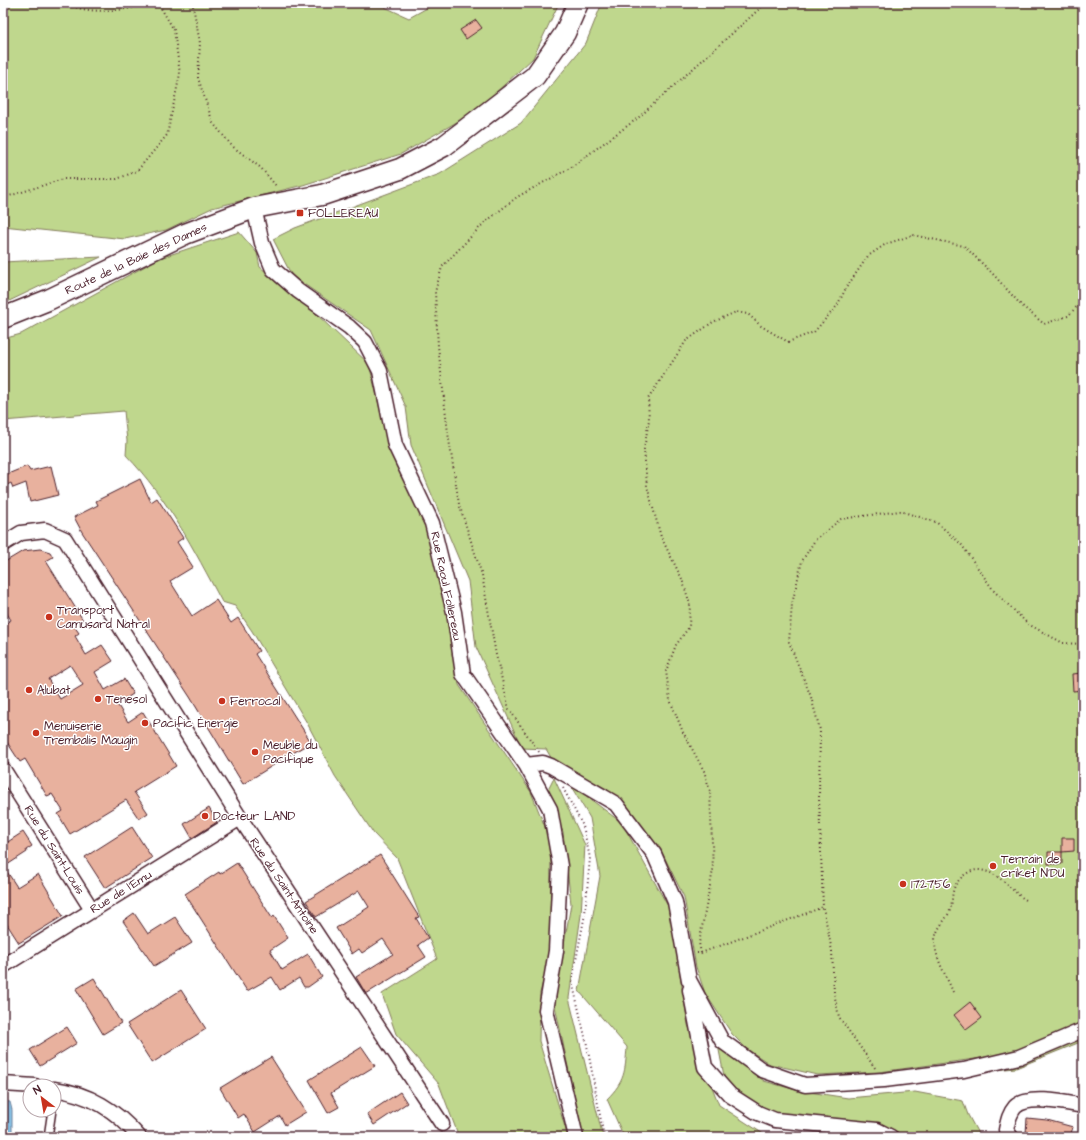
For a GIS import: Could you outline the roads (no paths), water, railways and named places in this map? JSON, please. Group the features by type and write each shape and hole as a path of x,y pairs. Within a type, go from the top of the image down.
{"main road":[{"name":"Route de la Baie des Dames","path":"3,318 48,300 185,234 254,208 287,200 322,195 400,169 444,146 535,76 564,34 578,3"}],"street":[{"name":"Rue Raoul Follereau","path":"254,208 262,243 273,269 298,291 349,327 365,342 380,371 395,445 432,523 454,612 463,674 526,765 550,809 560,866 556,951 546,1010 576,1137"},
{"name":"Rue du Saint-Antoine","path":"3,544 21,533 45,530 66,539 240,818 442,1124"},
{"path":"526,765 543,763 551,766 616,804 654,854 675,902 705,1067 730,1095 758,1113 774,1120 877,1130 891,1137"},
{"name":"Rue du Saint-Louis","path":"3,769 92,910"},
{"name":"Rue de l'Emu","path":"3,966 240,818"},
{"path":"689,980 722,1041 762,1070 805,1085 884,1080 964,1070 1019,1057 1083,1030"},
{"path":"3,1084 22,1085"},
{"path":"62,1090 70,1091 99,1102 125,1121 139,1137"},
{"path":"1011,1137 1006,1130 1008,1116 1016,1106 1031,1101 1057,1101 1083,1106"}],"lane":[{"path":"48,1137 51,1118"}],"water":[{"path":"3,1101 10,1102 12,1110 12,1137 3,1137"}],"place":[{"name":"FOLLEREAU","path":"300,213"},
{"name":"Transport Camusard Natral","path":"49,617"},
{"name":"Alubat","path":"29,690"},
{"name":"Tenesol","path":"98,699"},
{"name":"Ferrocal","path":"222,701"},
{"name":"Pacific Énergie","path":"145,723"},
{"name":"Menuiserie Trembalis Maugin","path":"36,733"},
{"name":"Meuble du Pacifique","path":"255,752"},
{"name":"Docteur LAND","path":"205,816"},
{"name":"Terrain de criket N'DU","path":"993,866"},
{"name":"172756","path":"903,884"}]}
